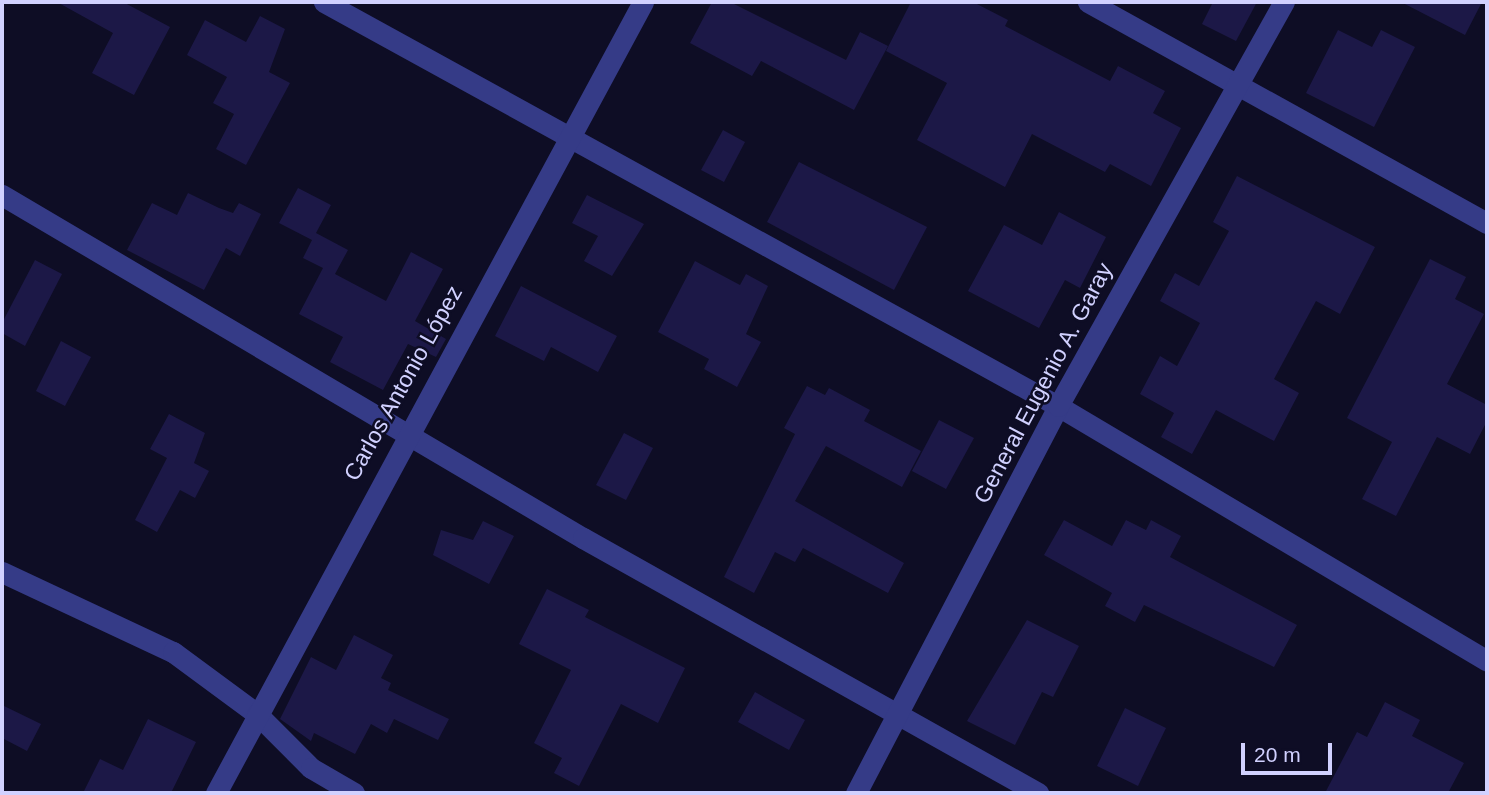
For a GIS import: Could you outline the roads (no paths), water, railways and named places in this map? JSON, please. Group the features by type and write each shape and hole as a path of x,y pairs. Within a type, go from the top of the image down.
{"street":[{"path":"324,2 1058,406 1487,661"},
{"name":"Carlos Antonio López","path":"216,793 406,431 643,2"},
{"path":"1088,2 1487,223"},
{"name":"General Eugenio A. Garay","path":"856,793 1058,406 1284,2"},
{"path":"2,195 897,716 1038,793"},
{"path":"2,572 173,652 257,714 311,768 354,793"}]}
